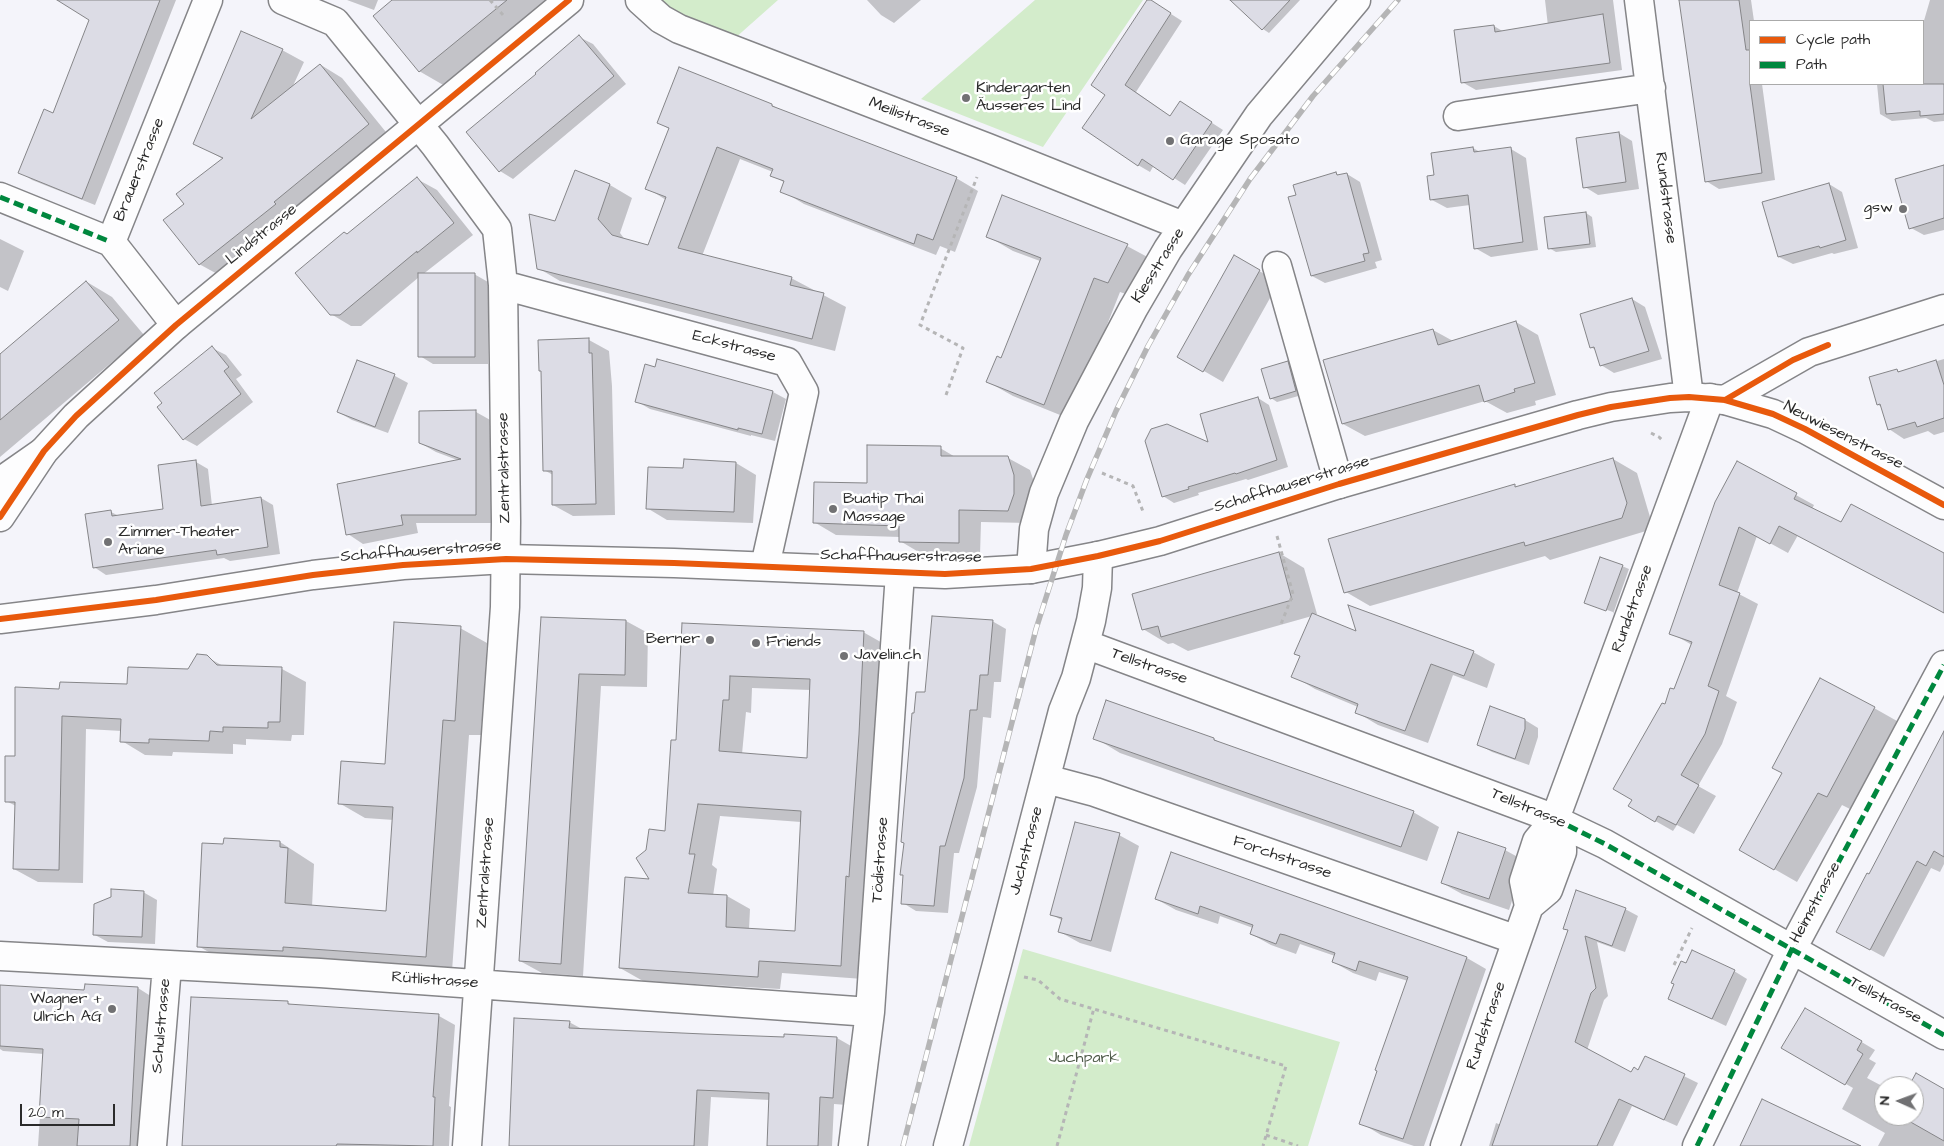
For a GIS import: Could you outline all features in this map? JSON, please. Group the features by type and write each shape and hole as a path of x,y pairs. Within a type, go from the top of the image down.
{"street":[{"name":"Brauerstrasse","path":"176,325 111,242 208,0"},
{"name":"Zentralstrasse","path":"283,0 335,22 418,125 497,229 502,285 505,607 467,1146"},
{"name":"Lindstrasse","path":"0,517 44,451 76,416 176,325 568,0"},
{"name":"Meilistrasse","path":"640,0 661,19 679,29 988,148 1183,226"},
{"name":"Kiesstrasse","path":"1030,569 1038,511 1074,421 1133,309 1183,226 1259,115 1356,0"},
{"name":"Rundstrasse","path":"1445,1146 1529,906 1548,890 1562,852 1555,820 1708,399 1651,88 1639,0"},
{"path":"1458,116 1651,88"},
{"path":"0,197 111,242"},
{"name":"Schaffhauserstrasse","path":"1277,266 1339,484"},
{"name":"Eckstrasse","path":"502,285 787,362 804,392 765,566"},
{"name":"Schaffhauserstrasse","path":"0,619 156,600 313,575 403,565 506,559 765,566 900,573 972,574 1030,569 1098,556 1160,541 1339,484 1578,415 1647,401 1708,399 1810,352 1944,309"},
{"name":"Neuwiesenstrasse","path":"1708,399 1773,414 1805,429 1944,504"},
{"path":"0,482 44,451"},
{"name":"Juchstrasse","path":"948,1146 1063,711 1076,678 1095,606 1098,556"},
{"name":"Tödistrasse","path":"853,1146 870,1012 900,573"},
{"name":"Tellstrasse","path":"1085,644 1509,800 1555,820 1605,844 1944,1035"},
{"name":"Heimstrasse","path":"1697,1146 1792,949 1944,665"},
{"name":"Forchstrasse","path":"1046,779 1102,794 1517,940"},
{"name":"Rütlistrasse","path":"0,956 478,984 870,1012"},
{"name":"Schulstrasse","path":"152,1146 167,966"}],"path":[{"path":"490,0 506,18"},
{"path":"946,395 963,348 920,326 988,148"},
{"path":"1102,473 1133,486 1145,517"},
{"path":"1277,536 1293,594 1281,624"},
{"path":"1674,965 1705,900"},
{"path":"1016,974 1038,980 1060,999 1286,1066 1263,1146"},
{"path":"1057,1146 1094,1008"},
{"path":"1266,1135 1298,1146"}],"green space":[{"path":"655,0 778,0 725,47"},
{"path":"1035,0 1143,0 1043,147 921,99"},
{"name":"Juchpark","path":"1023,949 1340,1042 1308,1146 969,1146"}],"building":[{"path":"57,0 160,0 82,199 18,173 44,109 53,113 89,20"},
{"path":"392,0 507,0 419,72 373,16"},
{"path":"1147,0 1151,0 1171,13 1125,85 1170,116 1180,101 1212,122 1173,180 1142,159 1138,166 1082,128 1105,95 1091,85"},
{"path":"1230,0 1290,0 1262,30"},
{"path":"1679,0 1739,0 1746,50 1749,50 1749,85 1762,173 1705,182"},
{"path":"1603,14 1610,63 1461,83 1454,30 1494,25 1495,32"},
{"path":"241,31 283,49 251,119 320,64 369,124 274,202 276,204 199,265 163,220 184,204 176,194 223,158 193,144"},
{"path":"579,35 614,76 499,172 466,132 536,74"},
{"path":"679,67 772,104 772,106 957,177 933,240 917,234 914,244 780,192 784,181 770,176 773,169 717,147 678,248 792,277 790,285 824,293 812,339 537,269 529,214 555,221 575,170 610,184 598,219 612,235 648,245 666,197 645,189 669,128 657,123"},
{"path":"1944,84 1944,114 1920,116 1920,111 1886,114 1883,85"},
{"path":"1619,132 1626,182 1583,188 1576,138"},
{"path":"1473,147 1474,152 1511,147 1523,242 1474,249 1468,195 1430,200 1427,176 1434,175 1431,153"},
{"path":"1944,165 1944,218 1909,229 1895,179"},
{"path":"1336,172 1337,175 1347,173 1369,253 1363,254 1365,261 1311,276 1288,197 1296,195 1293,185"},
{"path":"417,177 454,223 340,315 330,315 295,273 344,232 347,234"},
{"path":"1829,183 1846,240 1778,257 1762,202"},
{"path":"1002,195 1128,244 1108,283 1094,278 1044,405 986,382 997,356 1001,358 1041,258 986,237"},
{"path":"1586,212 1590,244 1548,249 1544,217"},
{"path":"1234,255 1260,270 1203,372 1177,357"},
{"path":"418,273 475,273 475,357 418,357"},
{"path":"86,281 119,320 0,420 0,354"},
{"path":"1632,298 1649,351 1600,366 1594,347 1590,348 1580,314"},
{"path":"1516,321 1535,383 1514,389 1515,392 1484,402 1479,385 1342,424 1323,360 1433,329 1438,345"},
{"path":"589,338 589,353 592,353 596,504 552,505 552,471 543,471 541,371 539,371 538,340"},
{"path":"212,346 229,367 224,371 241,394 183,440 157,407 162,403 154,393"},
{"path":"657,359 773,391 762,434 738,428 738,430 635,402 645,364 655,367"},
{"path":"357,360 395,374 375,427 337,412"},
{"path":"1936,360 1944,385 1944,418 1917,427 1915,422 1888,430 1880,404 1877,405 1869,377 1897,369 1898,372"},
{"path":"1288,361 1296,391 1270,399 1261,369"},
{"path":"1258,397 1277,460 1188,487 1189,489 1162,497 1145,441 1151,429 1167,424 1208,442 1200,414"},
{"path":"476,410 476,515 401,515 403,525 346,535 337,484 461,459 419,443 419,411"},
{"path":"867,445 941,446 941,456 1008,456 1014,475 1014,494 1008,511 959,510 959,543 899,542 899,526 813,523 814,482 867,483"},
{"path":"1613,458 1627,503 1622,518 1525,546 1524,542 1344,593 1328,539 1515,484 1515,487"},
{"path":"684,459 736,462 734,512 646,509 648,467 683,468"},
{"path":"196,460 201,506 261,497 268,547 217,555 216,550 93,568 85,514 111,510 112,516 163,509 158,465"},
{"path":"1737,461 1797,493 1794,499 1841,522 1851,504 1944,553 1944,613 1779,526 1770,544 1739,527 1719,585 1740,593 1708,686 1719,691 1705,734 1681,775 1699,785 1676,825 1658,816 1655,822 1628,806 1632,800 1613,789 1662,703 1665,704 1670,688 1674,689 1692,642 1669,634 1715,502"},
{"path":"1279,552 1292,600 1161,637 1158,626 1142,630 1132,594"},
{"path":"1600,557 1623,565 1606,611 1584,603"},
{"path":"1348,605 1474,651 1464,676 1431,664 1405,731 1355,713 1358,704 1291,677 1300,656 1294,654 1312,613 1356,631"},
{"path":"932,616 993,620 988,675 980,675 977,710 970,710 964,778 945,846 940,846 934,906 901,904 903,875 900,875 904,843 901,842 912,713 914,713 916,692 925,692"},
{"path":"541,617 626,620 625,675 579,674 561,964 519,961"},
{"path":"394,622 461,626 455,721 443,720 426,957 283,947 283,951 197,947 202,843 223,844 224,838 280,841 280,847 288,848 285,903 386,911 393,807 338,804 341,761 385,764"},
{"path":"682,623 864,631 859,734 849,877 846,876 841,966 759,961 758,977 619,968 625,877 649,879 636,858 646,850 649,829 665,831 671,740 676,740","holes":["730,676 810,679 807,758 719,751 723,700 729,700","698,804 801,811 795,931 726,927 727,895 688,893 695,854 689,854"]},
{"path":"197,654 207,655 217,665 282,667 280,722 268,722 268,728 223,727 223,732 210,731 209,741 149,739 149,743 120,742 121,719 62,716 59,870 13,869 15,802 5,802 5,756 15,756 15,687 59,689 60,682 127,684 128,667 188,669"},
{"path":"1820,678 1875,707 1827,797 1818,793 1774,870 1739,850 1782,773 1772,768"},
{"path":"1106,700 1414,811 1401,847 1093,739"},
{"path":"1490,706 1525,719 1525,729 1515,759 1477,745"},
{"path":"1944,731 1944,857 1934,851 1926,866 1917,861 1870,950 1836,932 1867,873 1869,874"},
{"path":"1075,822 1120,833 1091,941 1058,932 1062,918 1050,915"},
{"path":"1458,832 1506,848 1489,899 1441,883"},
{"path":"1171,852 1467,957 1403,1139 1359,1124 1377,1071 1375,1070 1408,977 1359,961 1356,971 1332,962 1335,953 1285,935 1280,934 1276,944 1250,934 1253,925 1200,906 1198,914 1155,899"},
{"path":"111,889 144,891 142,937 93,935 94,904 111,897"},
{"path":"1576,890 1626,908 1612,946 1585,936 1596,988 1591,993 1575,1042 1631,1072 1634,1067 1638,1070 1645,1056 1685,1074 1664,1120 1619,1099 1597,1146 1492,1146 1568,930 1563,929"},
{"path":"1692,950 1735,970 1712,1019 1668,999 1674,984 1671,983 1681,961 1686,963"},
{"path":"85,984 138,987 130,1146 77,1146 79,1119 39,1117 43,1049 0,1046 0,985 84,990"},
{"path":"191,997 288,1001 288,1004 439,1014 433,1097 435,1097 433,1146 337,1144 336,1146 182,1146"},
{"path":"1805,1008 1862,1041 1857,1050 1863,1054 1845,1085 1781,1048"},
{"path":"514,1018 570,1021 569,1028 784,1037 784,1034 837,1037 833,1098 820,1097 818,1146 767,1146 769,1093 697,1090 694,1146 509,1146"},
{"path":"1924,1078 1944,1089 1944,1141 1918,1126 1924,1126"},
{"path":"1762,1099 1861,1146 1740,1146"}],"railway":[{"path":"903,1146 1036,629 1066,535 1116,411 1148,346 1188,275 1250,179 1313,96 1398,0"}],"marked path":[{"path":"0,197 111,242"},
{"path":"1697,1146 1792,949 1944,665"},
{"path":"1555,819 1605,844 1944,1035"}],"cycle path":[{"path":"0,517 44,451 76,416 176,325 569,0"},
{"path":"1725,400 1793,360 1828,345"},
{"path":"0,619 156,600 313,575 403,565 506,559 674,563 945,574 1031,569 1098,556 1160,541 1339,484 1578,415 1611,407 1670,398 1689,397 1725,400 1773,414 1805,429 1944,505"}],"place":[{"name":"Kindergarten Äusseres Lind","path":"966,98"},
{"name":"Garage Sposato","path":"1170,141"},
{"name":"gsw","path":"1903,209"},
{"name":"Buatip Thai Massage","path":"833,509"},
{"name":"Zimmer-Theater Ariane","path":"108,542"},
{"name":"Berner","path":"710,640"},
{"name":"Friends","path":"756,643"},
{"name":"Javelin.ch","path":"844,656"},
{"name":"Wagner + Ulrich AG","path":"112,1009"}]}
